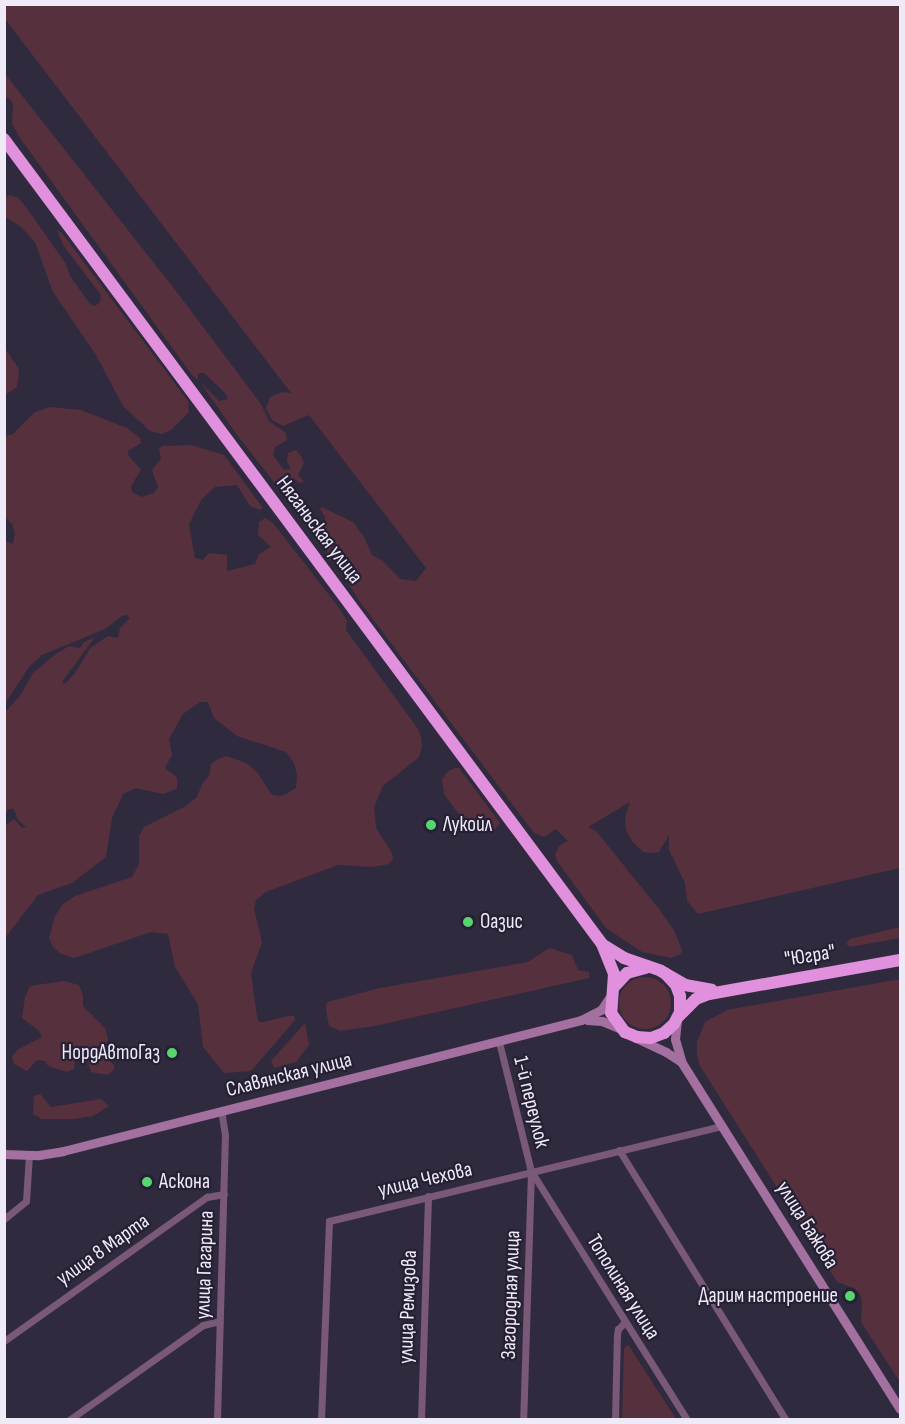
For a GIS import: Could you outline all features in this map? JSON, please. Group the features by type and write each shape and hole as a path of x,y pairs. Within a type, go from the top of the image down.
{"highway":[{"name":"Няганьская улица","path":"4,139 602,944"},
{"path":"602,944 624,958 665,973 692,988 725,990"},
{"path":"602,944 613,971 611,1012 625,1031 642,1038 656,1037 668,1030 696,999 725,990"},
{"name":"\"Югра\"","path":"725,990 900,960"},
{"path":"612,992 627,973 650,968"},
{"path":"665,973 679,992 681,1004 677,1018"}],"street":[{"path":"581,1020 601,1010 612,992"},
{"path":"677,1018 675,1039 681,1063"},
{"path":"581,1020 597,1020 625,1031 666,1052 681,1063"},
{"name":"Славянская улица","path":"4,1154 29,1155 63,1151 581,1020"},
{"name":"1-й переулок","path":"499,1041 531,1171"},
{"name":"улица Бажова","path":"681,1063 900,1408"},
{"name":"улица Гагарина","path":"217,1419 225,1135 221,1111"},
{"name":"улица Чехова","path":"321,1419 329,1221 723,1126"},
{"path":"619,1150 786,1419"},
{"path":"4,1219 26,1202 29,1155"},
{"name":"Тополиная улица","path":"531,1171 687,1419"},
{"name":"Загородная улица","path":"523,1419 531,1171"},
{"name":"улица 8 Марта","path":"4,1341 207,1197 224,1194"},
{"name":"улица Ремизова","path":"421,1419 428,1196"},
{"path":"69,1419 203,1325 220,1321"},
{"path":"615,1419 617,1335 618,1329 625,1322"}],"shaded area":[{"path":"5,4 900,5 900,868 698,914 687,901 685,883 669,850 669,835 659,852 643,852 632,841 626,830 625,817 630,802 588,827 596,831 659,909 674,930 682,950 681,954 671,958 642,952 606,928 557,861 555,855 559,846 568,841 556,829 544,837 534,833 360,602 337,565 329,559 324,538 325,517 320,509 322,507 353,522 364,537 372,555 383,561 400,579 416,581 426,568 309,415 283,426 272,420 266,408 270,397 282,392 291,393 5,19"},
{"path":"5,74 176,291 261,404 269,421 286,433 287,440 275,447 273,455 284,470 291,469 287,461 288,453 296,450 301,456 304,463 298,475 304,482 299,483 294,478 288,482 290,487 296,490 295,496 288,498 284,495 237,435 200,382 219,401 228,399 225,393 204,373 199,373 197,380 192,375 20,138 12,124 13,104 5,97"},
{"path":"10,195 18,198 26,207 66,264 70,276 90,304 95,306 100,302 101,295 63,245 57,230 62,233 188,401 189,412 171,430 162,434 150,431 123,406 96,355 53,292 35,242 20,226 5,217 5,197"},
{"path":"4,347 19,369 17,387 5,395"},
{"path":"50,407 81,410 127,428 140,438 141,443 128,451 128,455 141,470 131,486 132,492 141,497 154,493 158,487 152,470 161,459 159,449 162,446 191,445 224,455 263,508 260,510 250,506 237,485 215,487 201,500 189,524 195,558 203,560 209,553 227,555 227,571 255,564 259,554 271,547 258,535 259,522 265,518 273,523 340,609 347,621 346,630 418,729 421,737 422,747 419,757 383,786 374,807 376,828 392,853 393,860 389,864 373,867 338,865 266,892 256,900 254,909 262,942 251,973 257,1017 259,1022 288,1016 294,1016 295,1020 251,1071 224,1073 203,1047 198,1004 175,967 168,934 151,932 74,958 61,954 53,947 49,938 55,916 63,904 75,896 132,877 139,864 139,836 144,827 186,806 197,797 202,784 209,776 211,764 220,758 227,756 246,763 257,772 272,795 282,796 296,788 297,775 294,763 286,752 237,736 214,718 208,702 200,702 183,714 169,739 172,755 165,768 177,778 177,789 163,794 136,788 123,794 112,818 106,857 72,883 38,895 5,938 5,826 14,819 22,828 26,827 18,820 14,809 9,809 5,814 5,712 20,696 33,673 53,656 69,646 80,648 84,642 95,637 62,682 65,684 75,673 90,648 108,636 118,638 120,628 130,618 127,615 122,616 105,629 42,655 29,667 5,704 5,541 13,544 15,533 12,524 5,517 5,436 13,434 35,412"},
{"path":"459,768 500,823 493,831 480,833 469,828 444,794 442,779 447,772"},
{"path":"900,927 900,938 850,947 846,944 850,939"},
{"path":"549,948 572,955 578,970 589,972 589,978 375,1026 340,1031 329,1026 327,1002 380,988 528,962"},
{"path":"645,977 659,981 667,989 671,1003 667,1017 659,1025 645,1029 631,1025 623,1017 619,1003 623,989 631,981"},
{"path":"900,979 900,1382 861,1322 860,1294 854,1288 837,1282 700,1066 697,1042 705,1022 727,1010"},
{"path":"64,981 79,985 83,995 83,1006 105,1028 108,1038 103,1055 114,1065 114,1070 107,1075 91,1072 85,1051 77,1046 74,1069 67,1072 48,1066 45,1061 37,1060 27,1071 14,1064 12,1057 17,1050 42,1037 38,1030 22,1018 25,997 30,986"},
{"path":"305,1023 309,1045 296,1062 274,1068 271,1061"},
{"path":"40,1094 51,1107 101,1099 109,1106 93,1116 74,1119 42,1119 33,1114 34,1096"},
{"path":"627,1345 676,1419 622,1419 624,1349"}],"place":[{"name":"Лукойл","path":"431,825"},
{"name":"Оазис","path":"468,922"},
{"name":"НордАвтоГаз","path":"172,1053"},
{"name":"Аскона","path":"147,1182"},
{"name":"Дарим настроение","path":"850,1296"}]}
